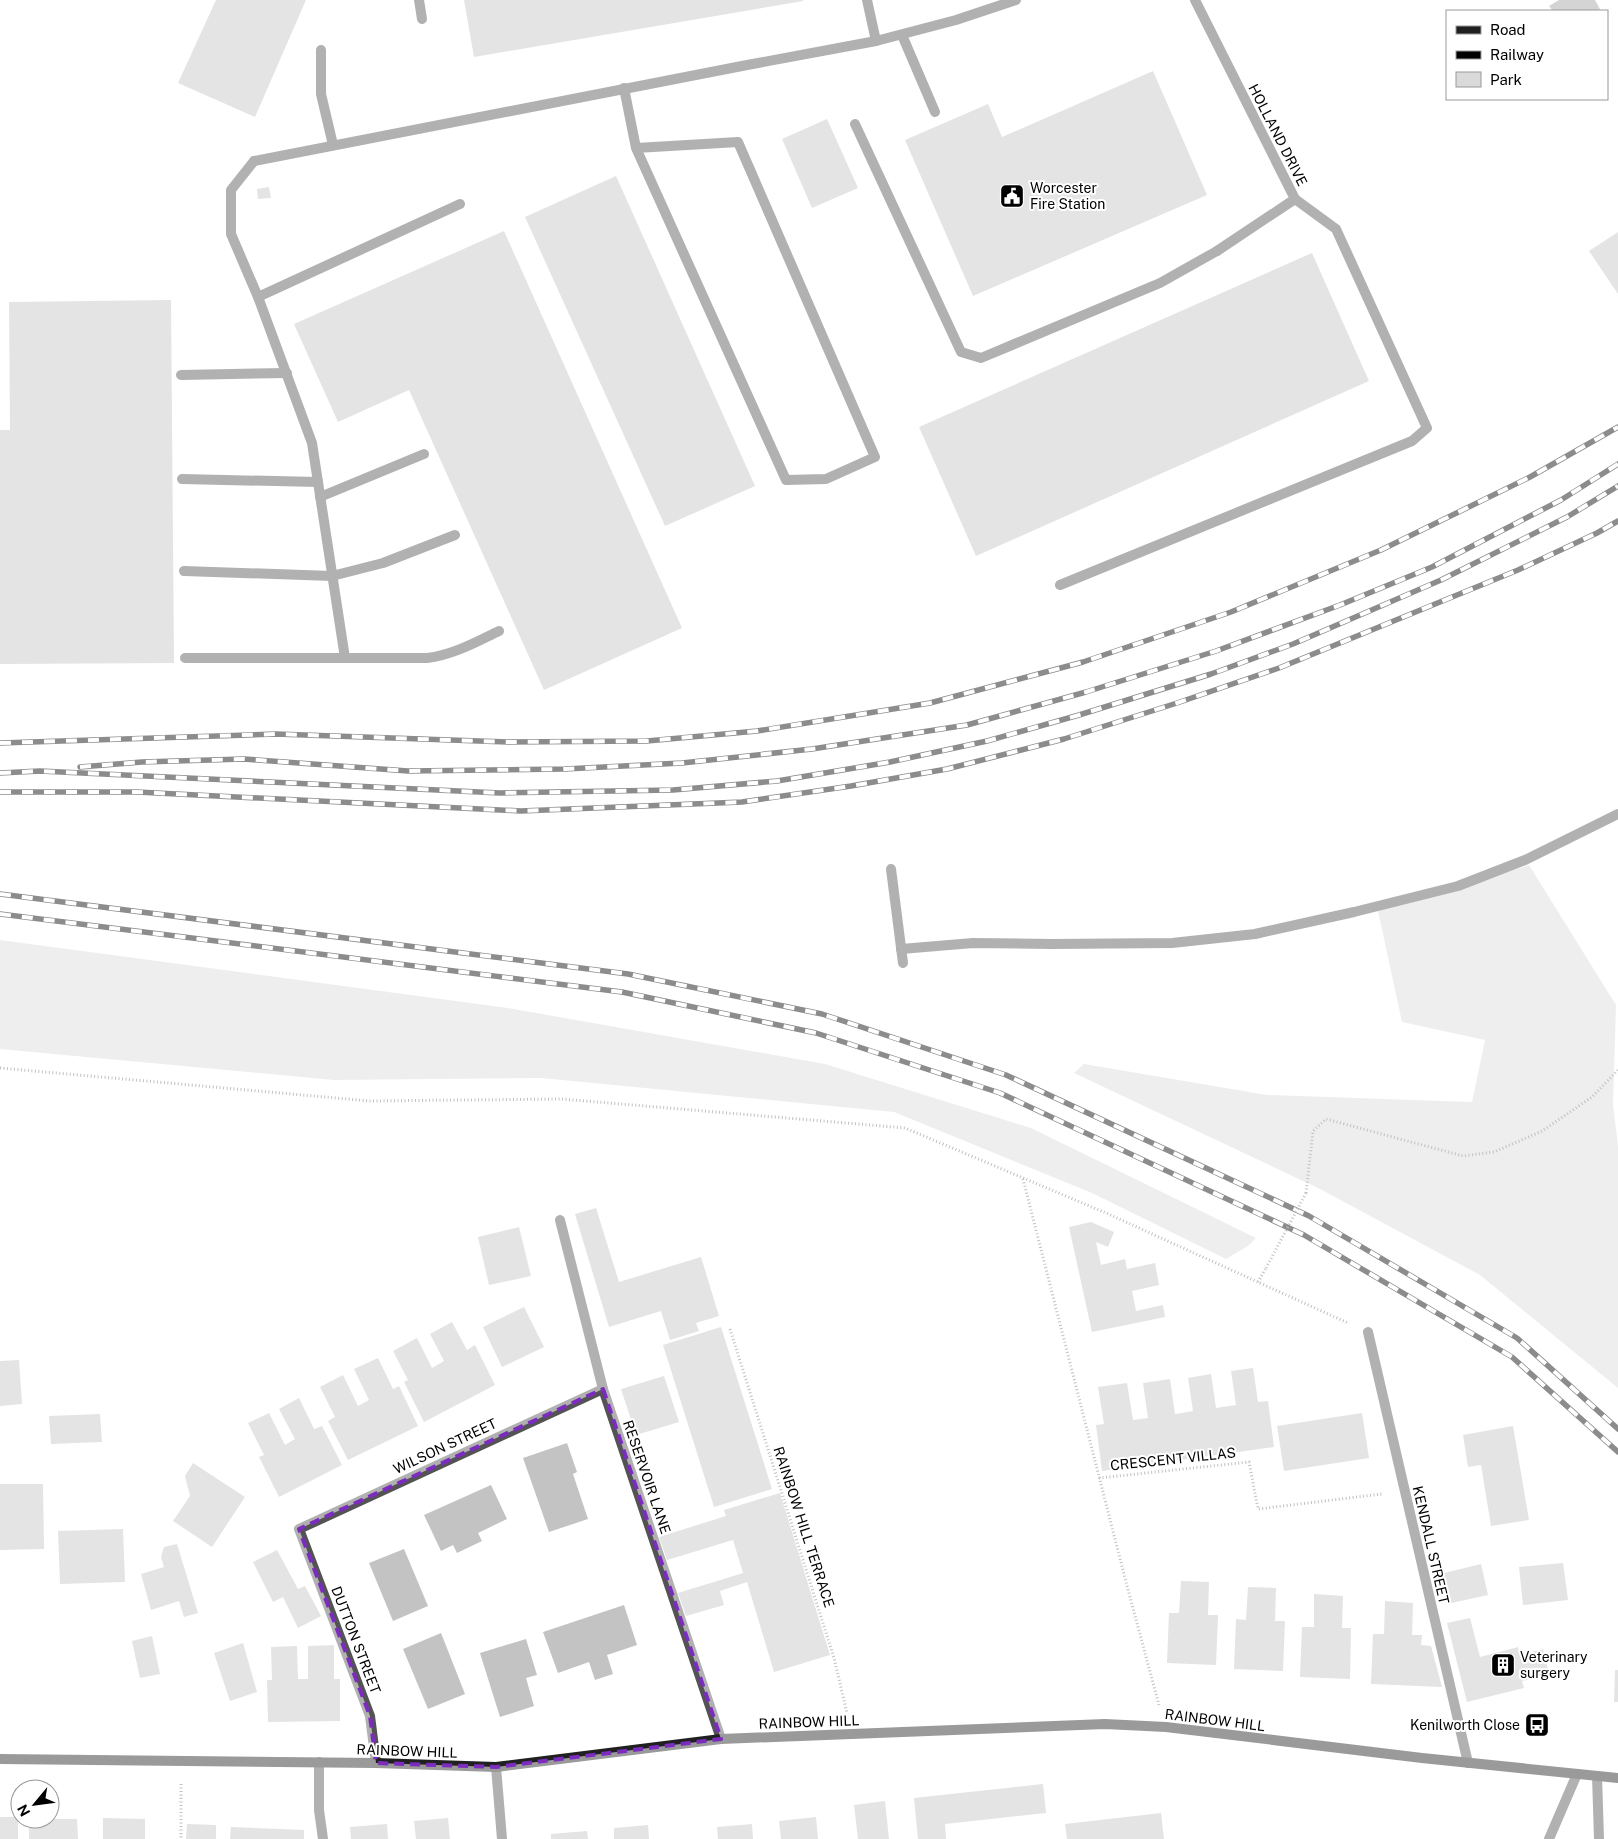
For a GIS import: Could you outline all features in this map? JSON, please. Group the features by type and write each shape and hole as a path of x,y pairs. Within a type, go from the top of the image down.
{"main road":[{"name":"RAINBOW HILL","path":"0,1759 319,1762 496,1767 721,1739 1105,1724 1166,1727 1468,1763 1618,1778"}],"street":[{"path":"419,0 422,19"},
{"path":"867,0 876,41"},
{"path":"345,658 312,443 258,296 231,234 231,190 254,161 624,88 876,41 956,20 1016,0"},
{"name":"HOLLAND DRIVE","path":"855,124 962,352 981,358 1160,283 1217,251 1295,199 1195,0"},
{"path":"902,34 935,112"},
{"path":"321,50 321,94 333,145"},
{"path":"624,88 636,148 786,480 826,479 874,456 738,142 636,148"},
{"path":"1060,585 1412,441 1427,428 1336,230 1295,199"},
{"path":"258,296 460,204"},
{"path":"181,375 287,373"},
{"path":"320,497 424,454"},
{"path":"182,479 318,482"},
{"path":"184,571 332,576 383,563 455,535"},
{"path":"185,658 440,656 499,632"},
{"path":"901,949 973,942 1052,944 1172,943 1255,934 1458,886 1525,860 1618,814"},
{"path":"890,868 903,963"},
{"name":"RESERVOIR LANE","path":"560,1220 602,1388 721,1739"},
{"name":"KENDALL STREET","path":"1368,1332 1468,1763"},
{"name":"WILSON STREET","path":"299,1529 602,1388"},
{"name":"DUTTON STREET","path":"299,1529 370,1716 376,1763"},
{"path":"319,1762 319,1810 323,1839"},
{"path":"496,1767 502,1839"},
{"path":"1549,1839 1577,1774"},
{"path":"1597,1776 1599,1839"}],"path":[{"path":"0,1068 370,1101 562,1099 905,1128 1106,1213 1368,1332"},
{"path":"1258,1282 1306,1193 1313,1131 1326,1119 1463,1156 1494,1152 1542,1131 1592,1097 1618,1070"},
{"path":"1023,1178 1126,1586 1166,1727"},
{"name":"RAINBOW HILL TERRACE","path":"730,1329 834,1658 852,1734"},
{"name":"CRESCENT VILLAS","path":"1099,1478 1249,1462 1258,1509 1405,1491"},
{"path":"180,1760 181,1839"}],"highlighted area":[{"path":"603,1389 721,1739 496,1767 376,1763 370,1716 299,1529"}],"green space":[{"path":"1529,865 1616,1005 1613,1104 1618,1146 1618,1388 1480,1275 1320,1189 1074,1073 1084,1064 1267,1095 1472,1102 1485,1040 1402,1022 1378,911"},
{"path":"0,940 508,1008 825,1064 1031,1128 1256,1238 1248,1246 1226,1259 1092,1193 894,1112 541,1078 334,1080 0,1049"}],"shaded area":[{"path":"1559,0 1595,0 1600,10 1552,10 1549,6"}],"building":[{"path":"216,0 306,0 255,117 178,83"},
{"path":"464,0 803,0 803,1 474,57"},
{"path":"1153,71 1207,195 973,296 905,140 988,104 1002,137"},
{"path":"827,119 858,188 812,208 782,139"},
{"path":"616,176 755,486 665,526 525,217"},
{"path":"269,187 271,198 258,199 257,189"},
{"path":"504,231 682,628 544,690 409,390 338,422 294,324"},
{"path":"1618,232 1618,294 1589,251"},
{"path":"1312,253 1369,381 976,556 919,427"},
{"path":"171,300 174,663 0,664 0,430 10,430 9,302"},
{"path":"596,1208 619,1282 701,1257 719,1316 696,1323 699,1331 670,1340 661,1311 609,1327 575,1214"},
{"path":"1091,1222 1114,1232 1108,1247 1096,1242 1101,1265 1125,1259 1127,1269 1155,1263 1159,1285 1132,1291 1136,1311 1163,1305 1165,1317 1092,1332 1069,1227"},
{"path":"519,1227 531,1276 489,1285 478,1237"},
{"path":"524,1307 544,1347 502,1367 483,1327"},
{"path":"452,1322 467,1350 475,1345 495,1385 424,1422 404,1382 408,1380 393,1351 417,1338 432,1368 444,1361 430,1334"},
{"path":"721,1327 772,1489 714,1507 663,1345"},
{"path":"378,1358 393,1389 399,1386 418,1426 348,1460 328,1421 335,1417 320,1387 343,1375 358,1406 369,1400 354,1369"},
{"path":"19,1360 22,1404 0,1406 0,1361"},
{"path":"1253,1368 1258,1402 1268,1401 1274,1447 1102,1471 1096,1425 1104,1424 1098,1387 1127,1383 1133,1420 1148,1418 1143,1383 1170,1379 1175,1414 1193,1411 1188,1378 1211,1374 1216,1408 1236,1405 1231,1371"},
{"path":"664,1376 679,1422 636,1435 621,1389"},
{"path":"299,1398 314,1429 322,1426 342,1465 279,1497 259,1457 264,1455 248,1423 269,1413 285,1445 295,1439 279,1409"},
{"path":"1362,1413 1369,1458 1284,1471 1277,1426"},
{"path":"100,1414 102,1442 51,1444 49,1416"},
{"path":"1513,1426 1529,1520 1491,1526 1481,1465 1468,1467 1463,1435"},
{"path":"567,1443 577,1472 573,1474 588,1519 549,1532 523,1458"},
{"path":"193,1463 245,1497 212,1547 173,1521 190,1496 185,1476"},
{"path":"0,1484 43,1484 44,1549 0,1550"},
{"path":"491,1485 507,1519 478,1533 482,1541 457,1553 453,1545 441,1551 424,1515"},
{"path":"780,1493 830,1655 774,1672 747,1582 720,1591 724,1605 686,1616 678,1593 743,1573 733,1540 667,1560 659,1537 726,1516 724,1510"},
{"path":"123,1529 125,1582 60,1584 58,1531"},
{"path":"177,1544 198,1613 184,1617 179,1601 151,1610 141,1574 164,1567 161,1557 164,1547"},
{"path":"404,1549 428,1606 393,1621 369,1563"},
{"path":"277,1550 298,1589 305,1586 321,1616 298,1628 283,1597 273,1602 253,1562"},
{"path":"1563,1563 1568,1600 1523,1605 1519,1567"},
{"path":"1481,1564 1488,1595 1447,1604 1440,1574"},
{"path":"1181,1581 1209,1582 1208,1615 1218,1615 1216,1665 1167,1663 1169,1613 1179,1613"},
{"path":"1248,1587 1276,1588 1275,1621 1285,1621 1283,1671 1234,1669 1236,1619 1246,1620"},
{"path":"1314,1594 1343,1596 1342,1628 1351,1628 1350,1679 1300,1677 1302,1627 1314,1627"},
{"path":"1385,1601 1413,1603 1412,1635 1422,1635 1421,1645 1431,1646 1442,1687 1371,1684 1373,1634 1384,1634"},
{"path":"624,1605 637,1645 607,1655 613,1674 595,1680 589,1662 558,1673 543,1632"},
{"name":"Veterinary surgery","path":"1470,1618 1480,1657 1518,1647 1520,1655 1543,1649 1549,1674 1522,1681 1524,1688 1467,1702 1447,1623"},
{"path":"441,1633 465,1694 428,1709 403,1649"},
{"path":"152,1636 160,1674 140,1678 132,1641"},
{"path":"526,1639 537,1675 526,1678 534,1706 500,1717 480,1653"},
{"path":"243,1643 257,1692 230,1701 214,1653"},
{"path":"334,1645 334,1679 340,1679 340,1721 268,1722 267,1680 272,1680 271,1647 297,1646 298,1679 308,1679 308,1646"},
{"path":"1615,1670 1618,1670 1618,1702 1614,1702"},
{"path":"1043,1784 1046,1813 945,1824 946,1839 918,1839 914,1798"},
{"path":"885,1801 889,1839 858,1839 854,1805"},
{"path":"1161,1813 1164,1839 1067,1839 1065,1824"},
{"path":"0,1817 10,1817 10,1829 18,1829 18,1839 0,1839"},
{"path":"816,1817 818,1839 781,1839 779,1821"},
{"path":"103,1818 145,1819 145,1839 103,1839"},
{"path":"448,1818 450,1839 416,1839 414,1821"},
{"path":"60,1819 77,1819 78,1839 29,1839 29,1829 60,1829"},
{"path":"187,1824 216,1825 216,1839 186,1839"},
{"path":"387,1824 388,1839 351,1839 350,1827"},
{"path":"752,1824 753,1839 718,1839 717,1827"},
{"path":"648,1825 649,1839 614,1839 614,1828"},
{"path":"231,1827 304,1830 304,1839 230,1839"},
{"path":"587,1831 588,1839 551,1839 551,1834"}],"railway":[{"path":"0,743 276,734 508,742 647,741 757,731 930,703 1083,662 1231,612 1381,550 1530,477 1618,427"},
{"path":"80,767 142,762 244,759 408,771 565,769 682,763 812,749 967,725 1086,692 1216,651 1340,605 1432,567 1561,500 1618,464"},
{"path":"0,773 40,771 500,793 673,790 777,781 890,762 987,741 1079,715 1211,674 1293,644 1441,580 1567,517 1618,486"},
{"path":"0,792 137,792 521,811 742,802 851,786 947,769 1064,739 1279,668 1518,570 1597,533 1618,521"},
{"path":"0,894 628,974 822,1014 1006,1075 1309,1216 1517,1338 1618,1429"},
{"path":"0,914 622,992 816,1033 1000,1093 1304,1235 1512,1357 1618,1452"}],"place":[{"name":"Worcester Fire Station","path":"1012,196"},
{"name":"Veterinary surgery","path":"1503,1665"},
{"name":"Kenilworth Close","path":"1537,1725"}]}
